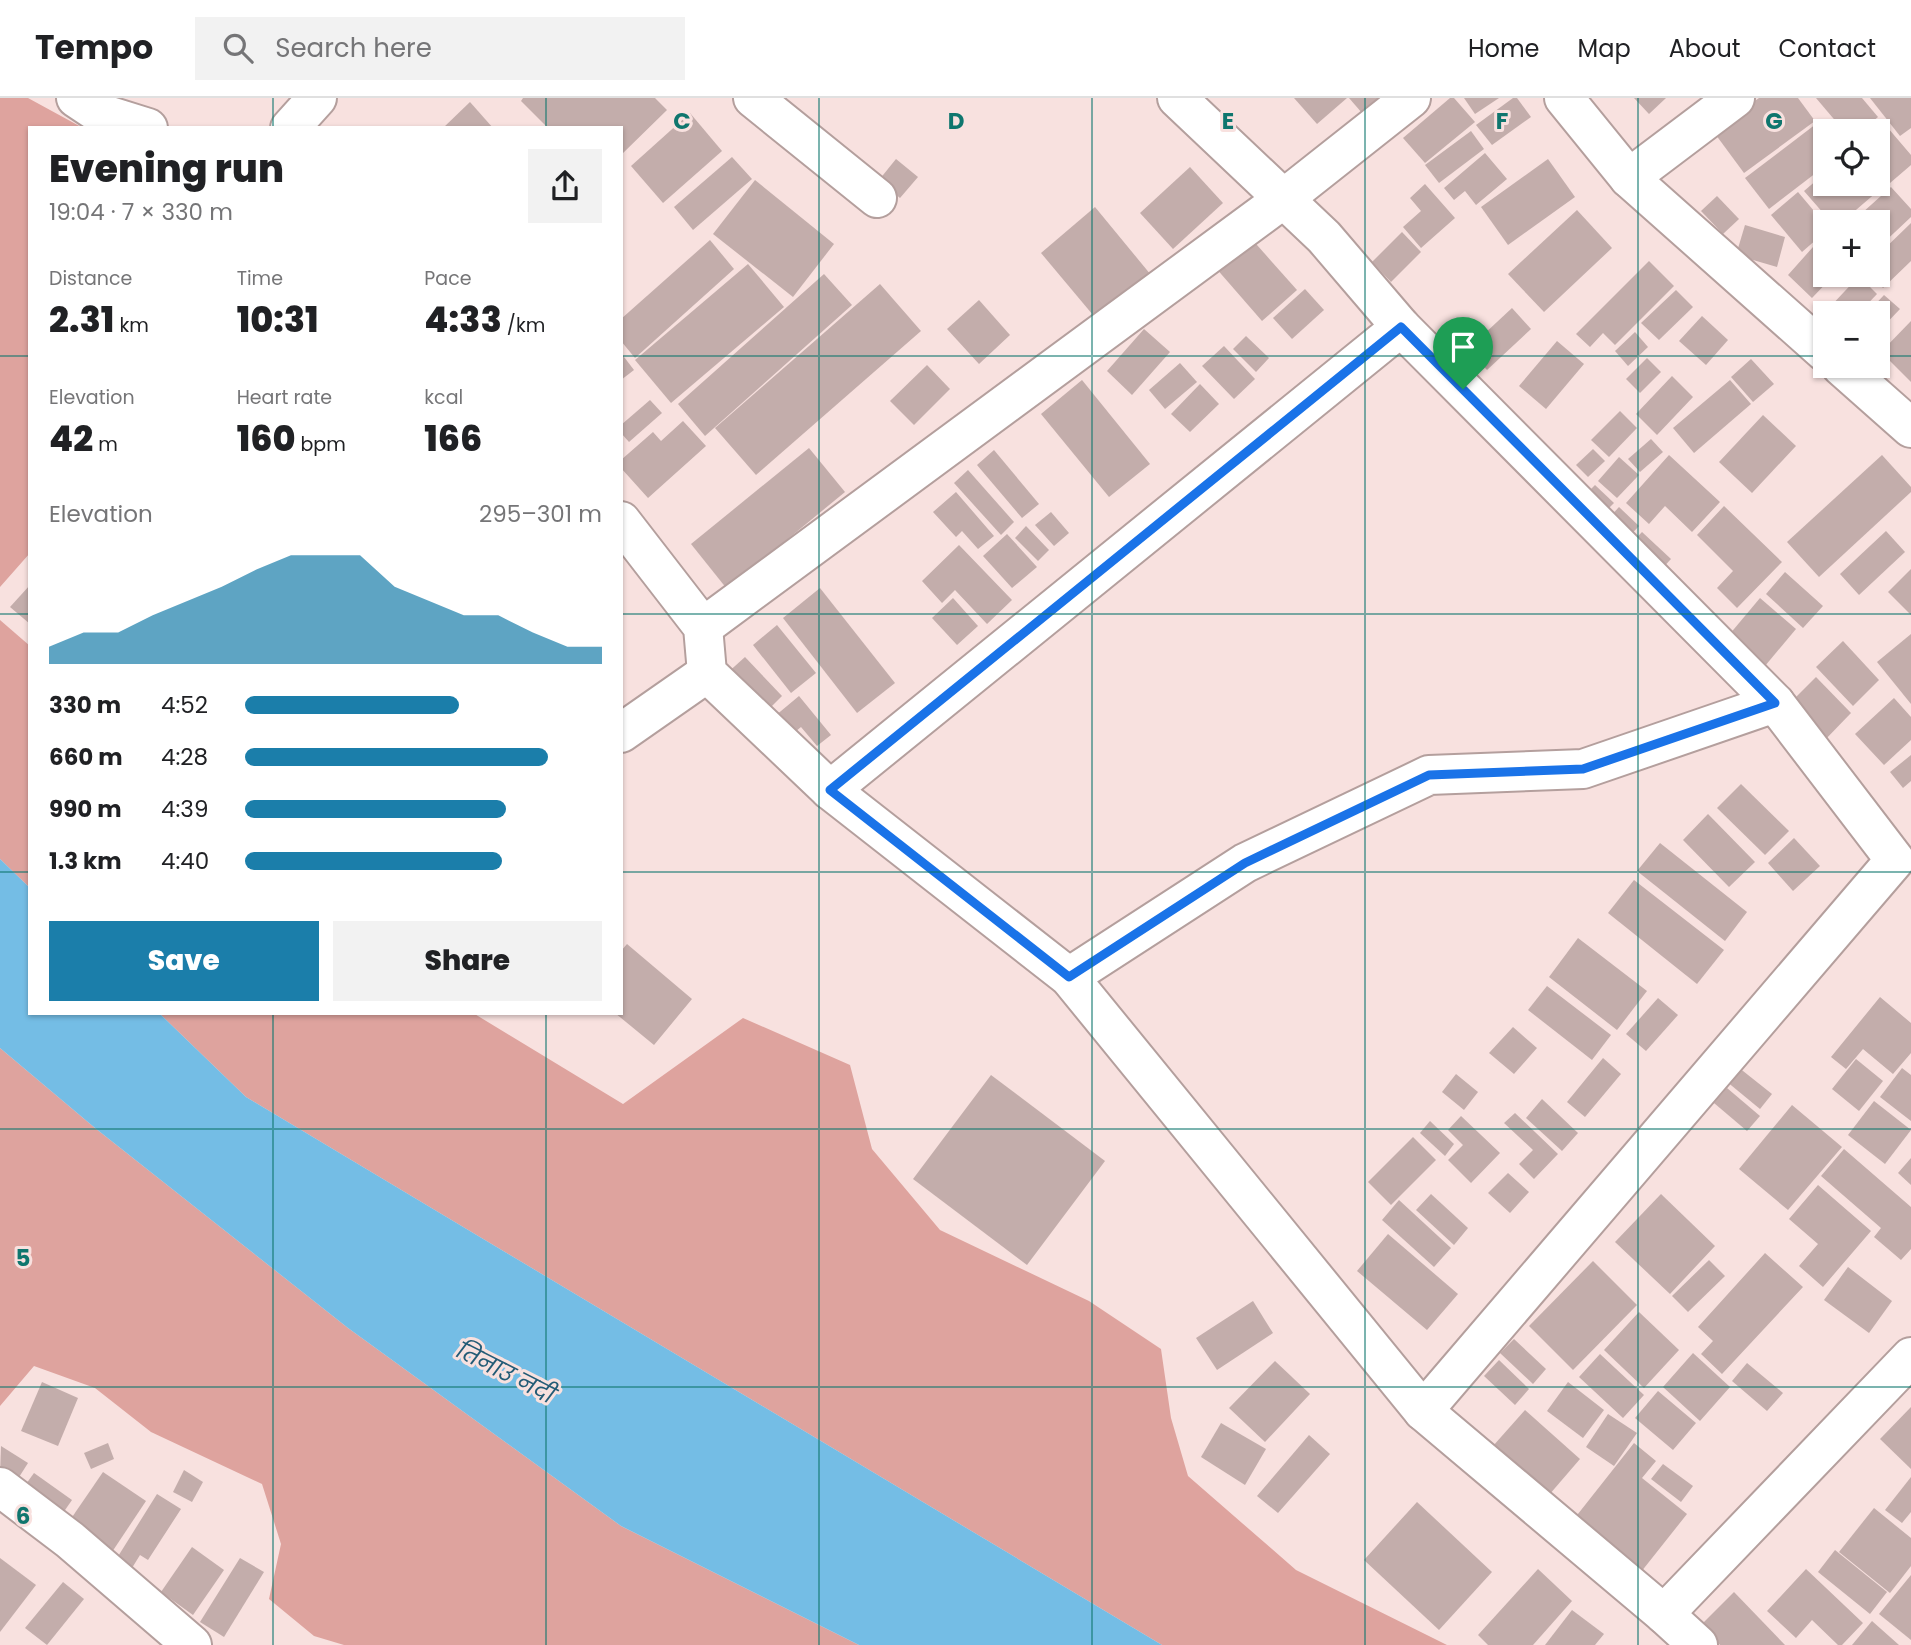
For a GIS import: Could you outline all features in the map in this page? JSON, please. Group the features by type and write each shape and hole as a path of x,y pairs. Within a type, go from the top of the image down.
{"street":[{"path":"76,98 97,112 142,126"},
{"path":"292,126 317,98"},
{"path":"753,98 877,198"},
{"path":"1177,98 1324,237 1401,327 1775,703 1906,859 1423,1410"},
{"path":"703,627 1282,200 1411,98"},
{"path":"1564,98 1629,178 1813,341"},
{"path":"1629,178 1735,98"},
{"path":"830,790 1401,327"},
{"path":"1855,378 1911,428"},
{"path":"623,524 703,627 706,673 830,790 1069,977 1423,1410 1698,1645"},
{"path":"623,732 706,673"},
{"path":"1069,977 1245,863 1429,775 1583,769 1775,703"},
{"path":"1664,1614 1911,1357"},
{"path":"0,1487 70,1540 192,1645"}],"shaded area":[{"path":"0,98 28,98 79,126 28,126 28,555 0,587"},
{"path":"0,620 28,644 28,886 0,859"},
{"path":"161,1015 476,1015 623,1104 743,1018 850,1065 872,1149 940,1230 1089,1301 1161,1349 1171,1418 1188,1476 1296,1570 1447,1645 1162,1645 246,1097"},
{"path":"0,1048 95,1128 348,1328 621,1526 859,1645 344,1645 314,1636 269,1599 281,1544 262,1484 151,1432 95,1388 34,1366 0,1406"}],"water":[{"name":"तिनाउ नदी","path":"0,859 28,886 28,1015 161,1015 246,1097 1162,1645 859,1645 621,1526 348,1328 95,1128 0,1048"}],"building":[{"path":"523,98 655,98 667,110 623,153 623,126 546,126 521,101"},
{"path":"1294,98 1347,98 1317,124"},
{"path":"1349,98 1379,98 1362,113"},
{"path":"1450,98 1454,98 1475,122 1425,163 1403,138"},
{"path":"1464,98 1499,98 1475,114"},
{"path":"1513,98 1517,98 1531,117 1492,145 1476,125"},
{"path":"1634,98 1666,98 1649,114"},
{"path":"1759,98 1798,98 1814,119 1813,122 1744,173 1713,131"},
{"path":"1816,98 1862,98 1878,117 1876,119 1834,119"},
{"path":"1870,98 1911,98 1911,128 1900,136 1890,123 1890,119 1887,119"},
{"path":"470,102 491,126 445,126"},
{"path":"690,113 722,151 663,203 631,166"},
{"path":"1813,126 1813,175 1769,209 1745,178"},
{"path":"1890,130 1911,155 1911,165 1890,183"},
{"path":"1471,131 1484,149 1439,183 1425,165"},
{"path":"1485,153 1507,179 1476,205 1465,191 1454,200 1444,188"},
{"path":"732,157 752,179 693,230 674,207"},
{"path":"896,159 918,177 900,198 879,180"},
{"path":"1548,159 1575,197 1508,245 1481,207"},
{"path":"1190,167 1223,203 1173,249 1140,213"},
{"path":"755,180 834,244 793,297 713,234"},
{"path":"1813,183 1813,196 1872,196 1856,210 1821,210 1804,191"},
{"path":"1425,184 1455,218 1421,248 1403,227 1421,211 1410,198"},
{"path":"1890,188 1911,209 1911,217 1890,237 1890,210 1865,210 1881,196 1890,196"},
{"path":"1798,192 1813,210 1813,242 1802,252 1771,215"},
{"path":"1717,196 1739,219 1723,234 1701,211"},
{"path":"1095,207 1151,275 1098,321 1041,253"},
{"path":"1577,210 1612,248 1544,312 1508,274"},
{"path":"1911,223 1911,261 1890,281 1890,243"},
{"path":"1745,225 1785,237 1777,267 1736,255"},
{"path":"1402,232 1421,252 1391,282 1372,262"},
{"path":"1249,236 1297,290 1262,321 1215,267"},
{"path":"710,240 734,269 635,358 623,343 623,317"},
{"path":"1813,247 1813,287 1823,287 1812,298 1788,275"},
{"path":"1649,261 1674,286 1615,345 1603,333 1590,347 1576,334"},
{"path":"748,264 784,307 671,403 635,360"},
{"path":"824,274 852,305 705,436 678,404"},
{"path":"880,284 921,331 756,475 715,428"},
{"path":"1849,287 1870,287 1877,294 1870,301 1836,301"},
{"path":"1305,289 1324,310 1292,339 1273,318"},
{"path":"1676,290 1693,307 1659,340 1641,323"},
{"path":"1884,295 1900,309 1890,319 1890,301 1878,301"},
{"path":"979,300 1010,335 979,364 947,329"},
{"path":"1512,308 1531,329 1487,370 1468,349"},
{"path":"1702,316 1728,340 1706,365 1679,341"},
{"path":"1911,321 1911,382 1890,361 1890,343"},
{"path":"1144,329 1170,352 1132,395 1107,371"},
{"path":"1635,332 1648,347 1628,366 1615,351"},
{"path":"1246,336 1269,358 1256,372 1233,349"},
{"path":"1557,341 1584,364 1546,409 1519,386"},
{"path":"1224,346 1255,379 1234,399 1202,366"},
{"path":"623,356 634,370 623,378"},
{"path":"1647,358 1661,372 1640,393 1626,379"},
{"path":"1751,359 1774,384 1753,402 1731,377"},
{"path":"1180,363 1197,382 1165,409 1149,390"},
{"path":"927,365 950,389 914,425 890,401"},
{"path":"1672,376 1693,397 1657,435 1636,414"},
{"path":"1082,380 1150,464 1109,497 1041,414"},
{"path":"1730,380 1751,404 1694,453 1673,428"},
{"path":"1200,384 1219,404 1190,432 1171,414"},
{"path":"650,400 662,413 629,442 623,435 623,423"},
{"path":"1620,411 1637,428 1609,457 1591,440"},
{"path":"1763,415 1796,446 1752,493 1719,462"},
{"path":"683,421 706,446 648,498 623,470 623,458 653,432 661,441"},
{"path":"1651,439 1663,452 1640,472 1628,459"},
{"path":"809,448 845,492 727,589 691,544"},
{"path":"1593,449 1605,461 1588,477 1576,465"},
{"path":"994,450 1039,504 1022,518 977,465"},
{"path":"1669,455 1720,502 1692,532 1665,506 1649,524 1626,503"},
{"path":"1882,455 1911,487 1911,492 1819,577 1787,542"},
{"path":"1619,457 1639,475 1617,498 1598,481"},
{"path":"968,470 1014,522 1001,535 954,483"},
{"path":"1595,485 1614,503 1603,514 1584,496"},
{"path":"956,492 994,536 978,549 962,531 956,537 933,512"},
{"path":"1724,506 1782,562 1737,608 1717,588 1733,571 1697,535"},
{"path":"1619,507 1639,526 1627,539 1607,520"},
{"path":"1051,512 1069,533 1054,546 1035,525"},
{"path":"1026,526 1049,550 1038,561 1015,538"},
{"path":"1886,531 1905,552 1859,595 1840,574"},
{"path":"1642,532 1671,559 1658,573 1629,546"},
{"path":"1007,534 1037,567 1012,588 983,556"},
{"path":"959,545 1012,600 987,624 955,590 942,603 922,581"},
{"path":"1911,569 1911,615 1888,592"},
{"path":"1785,572 1823,606 1803,628 1766,594"},
{"path":"28,587 28,622 10,607"},
{"path":"820,588 895,683 857,713 783,618"},
{"path":"953,598 978,626 957,645 932,618"},
{"path":"1760,598 1796,629 1765,666 1729,635"},
{"path":"777,625 816,673 791,693 753,645"},
{"path":"1911,634 1911,704 1877,662"},
{"path":"1843,641 1879,680 1853,706 1816,667"},
{"path":"745,657 782,696 763,715 725,675"},
{"path":"1816,677 1851,713 1822,743 1786,707"},
{"path":"799,696 831,735 817,746 801,727 790,736 775,716"},
{"path":"1894,698 1911,717 1911,740 1884,765 1855,734"},
{"path":"1911,755 1911,781 1903,788 1890,772"},
{"path":"1741,784 1789,831 1765,855 1717,808"},
{"path":"1708,814 1755,862 1729,887 1683,840"},
{"path":"1794,838 1820,866 1793,891 1768,863"},
{"path":"1660,843 1747,912 1725,941 1637,871"},
{"path":"1634,880 1724,950 1697,984 1608,913"},
{"path":"1578,938 1647,991 1617,1030 1549,977"},
{"path":"627,944 692,999 654,1045 617,1015 623,1015 623,949"},
{"path":"1547,986 1611,1035 1592,1060 1528,1010"},
{"path":"1880,997 1911,1023 1911,1053 1893,1074 1863,1049 1846,1069 1831,1057"},
{"path":"1658,998 1678,1015 1646,1051 1626,1034"},
{"path":"1513,1027 1537,1048 1514,1074 1489,1053"},
{"path":"1603,1058 1621,1074 1585,1117 1567,1102"},
{"path":"1856,1059 1883,1081 1859,1111 1832,1089"},
{"path":"1738,1067 1772,1094 1760,1109 1726,1081"},
{"path":"1902,1068 1911,1075 1911,1121 1880,1097"},
{"path":"1456,1074 1478,1092 1464,1110 1442,1092"},
{"path":"991,1075 1105,1161 1027,1265 913,1179"},
{"path":"1727,1088 1760,1116 1747,1131 1714,1103"},
{"path":"1542,1099 1578,1133 1562,1151 1526,1118"},
{"path":"1874,1101 1911,1130 1885,1164 1848,1135"},
{"path":"1792,1105 1842,1147 1788,1210 1739,1169"},
{"path":"1515,1113 1558,1154 1534,1179 1519,1164 1533,1150 1504,1123"},
{"path":"1461,1116 1500,1153 1471,1183 1448,1160 1463,1145 1448,1130"},
{"path":"1430,1121 1454,1144 1445,1156 1420,1133"},
{"path":"1413,1137 1436,1160 1391,1205 1368,1182"},
{"path":"1844,1149 1911,1207 1911,1249 1901,1260 1874,1237 1881,1228 1821,1176"},
{"path":"1911,1158 1911,1185 1898,1173"},
{"path":"1508,1173 1529,1192 1510,1213 1488,1193"},
{"path":"1818,1185 1871,1231 1823,1287 1799,1266 1818,1244 1789,1219"},
{"path":"1431,1194 1468,1228 1454,1245 1416,1210"},
{"path":"1661,1194 1715,1246 1670,1294 1615,1242"},
{"path":"1399,1200 1451,1248 1434,1267 1382,1220"},
{"path":"1388,1234 1458,1294 1427,1330 1357,1271"},
{"path":"1765,1253 1803,1287 1722,1374 1701,1354 1713,1341 1698,1327"},
{"path":"1709,1260 1725,1276 1688,1312 1672,1296"},
{"path":"1593,1261 1637,1305 1573,1370 1529,1326"},
{"path":"1848,1267 1892,1301 1869,1333 1824,1300"},
{"path":"1253,1301 1273,1333 1217,1370 1196,1338"},
{"path":"1639,1312 1679,1350 1644,1388 1604,1350"},
{"path":"1514,1339 1546,1369 1533,1384 1500,1353"},
{"path":"1693,1353 1730,1387 1700,1421 1663,1387"},
{"path":"1600,1354 1644,1395 1623,1418 1579,1377"},
{"path":"1499,1360 1529,1389 1515,1405 1484,1376"},
{"path":"1275,1361 1310,1394 1265,1442 1229,1408"},
{"path":"1747,1363 1783,1393 1767,1411 1732,1381"},
{"path":"42,1382 78,1398 58,1446 21,1431"},
{"path":"1568,1382 1604,1410 1583,1438 1547,1411"},
{"path":"1658,1391 1696,1423 1673,1450 1635,1418"},
{"path":"1911,1407 1911,1469 1880,1439"},
{"path":"1525,1410 1580,1459 1549,1495 1493,1446"},
{"path":"1608,1414 1637,1433 1614,1466 1586,1447"},
{"path":"1221,1423 1266,1449 1245,1485 1201,1457"},
{"path":"1309,1435 1330,1454 1278,1513 1257,1496"},
{"path":"108,1443 114,1459 91,1469 84,1453"},
{"path":"1634,1443 1656,1461 1642,1478 1687,1514 1641,1572 1574,1519"},
{"path":"1,1446 28,1463 14,1485 0,1475"},
{"path":"1663,1464 1693,1486 1681,1502 1651,1479"},
{"path":"184,1470 203,1482 192,1502 173,1492"},
{"path":"103,1472 146,1501 110,1555 66,1526"},
{"path":"34,1473 72,1500 56,1523 18,1495"},
{"path":"1911,1477 1911,1512 1902,1523 1885,1510"},
{"path":"157,1494 181,1509 148,1560 140,1555 132,1568 117,1558"},
{"path":"1417,1502 1492,1572 1439,1630 1364,1560"},
{"path":"1874,1508 1911,1538 1911,1566 1890,1593 1839,1552"},
{"path":"192,1547 224,1570 193,1615 161,1592"},
{"path":"1835,1550 1887,1592 1870,1614 1818,1572"},
{"path":"0,1558 36,1585 0,1632"},
{"path":"240,1558 264,1572 224,1637 200,1622"},
{"path":"1538,1569 1572,1601 1533,1645 1488,1645 1478,1635"},
{"path":"1806,1569 1863,1623 1842,1645 1838,1645 1812,1620 1796,1638 1767,1611"},
{"path":"1911,1575 1911,1640 1879,1614"},
{"path":"63,1582 84,1599 47,1645 25,1628"},
{"path":"1734,1592 1785,1645 1720,1645 1701,1625"},
{"path":"1572,1610 1604,1634 1595,1645 1545,1645"},
{"path":"1872,1621 1899,1645 1852,1645"}],"route":[{"path":"1401,327 1463,389 1775,703 1583,769 1429,775 1245,863 1069,977 830,790 1401,327"}]}
